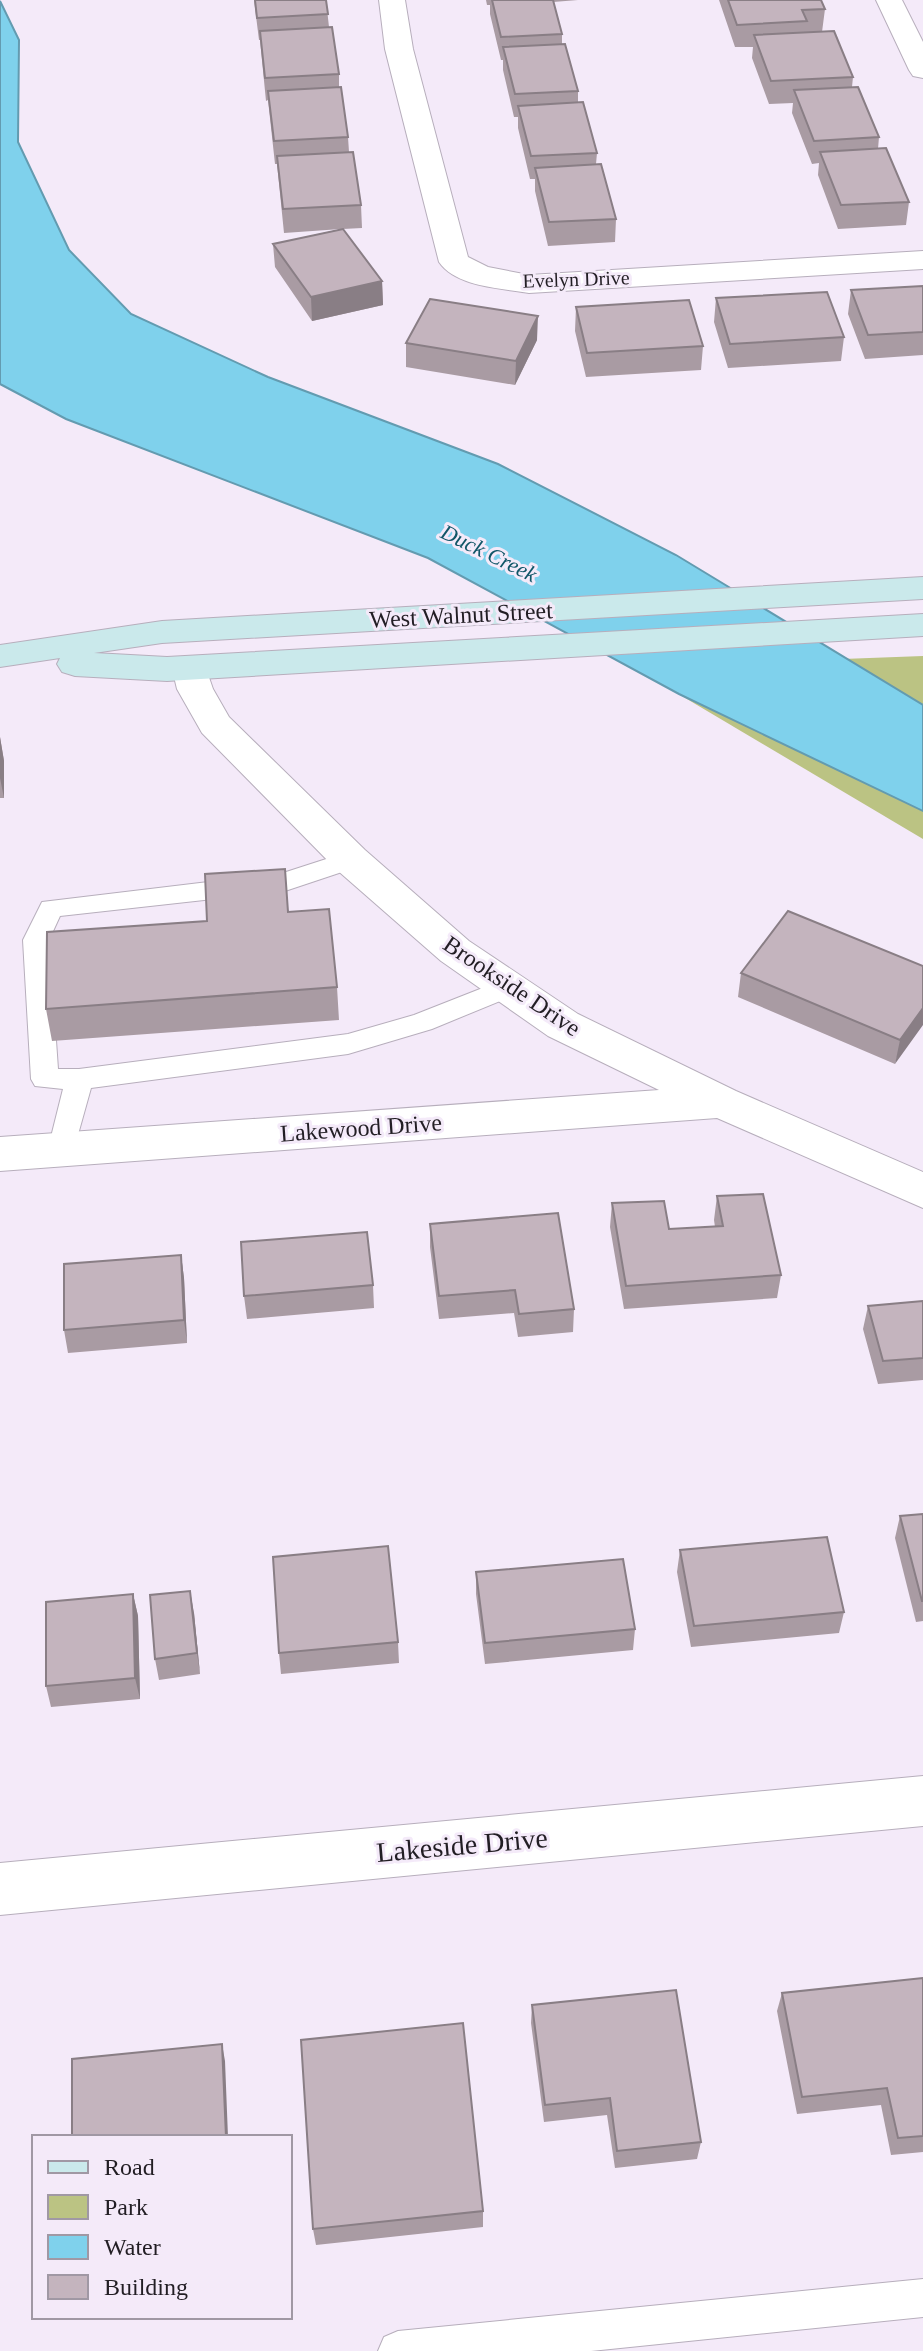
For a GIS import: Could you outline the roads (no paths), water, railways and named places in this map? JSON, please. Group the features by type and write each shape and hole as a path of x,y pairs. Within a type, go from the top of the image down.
{"main road":[{"name":"West Walnut Street","path":"0,658 162,632 910,589"},
{"name":"West Walnut Street","path":"0,658 190,668 923,625"}],"street":[{"name":"Evelyn Drive","path":"392,0 399,49 454,262 479,275 529,284 923,260"},
{"path":"889,0 923,70"},
{"name":"Brookside Drive","path":"190,668 195,689 215,724 351,860 455,951 563,1025 721,1102 923,1191"},
{"name":"Lakewood Drive","path":"0,1154 721,1102"},
{"name":"Lakeside Drive","path":"0,1889 923,1801"}],"lane":[{"path":"351,860 285,882 51,908 36,940 45,1079 79,1079 348,1044 423,1022 508,987"},
{"path":"62,1149 79,1079"},
{"path":"398,2351 923,2298"}],"water":[{"name":"Duck Creek","path":"0,1 19,40 18,142 69,250 131,314 268,377 498,464 676,555 923,705 923,811 679,694 428,558 66,419 0,384"}]}
